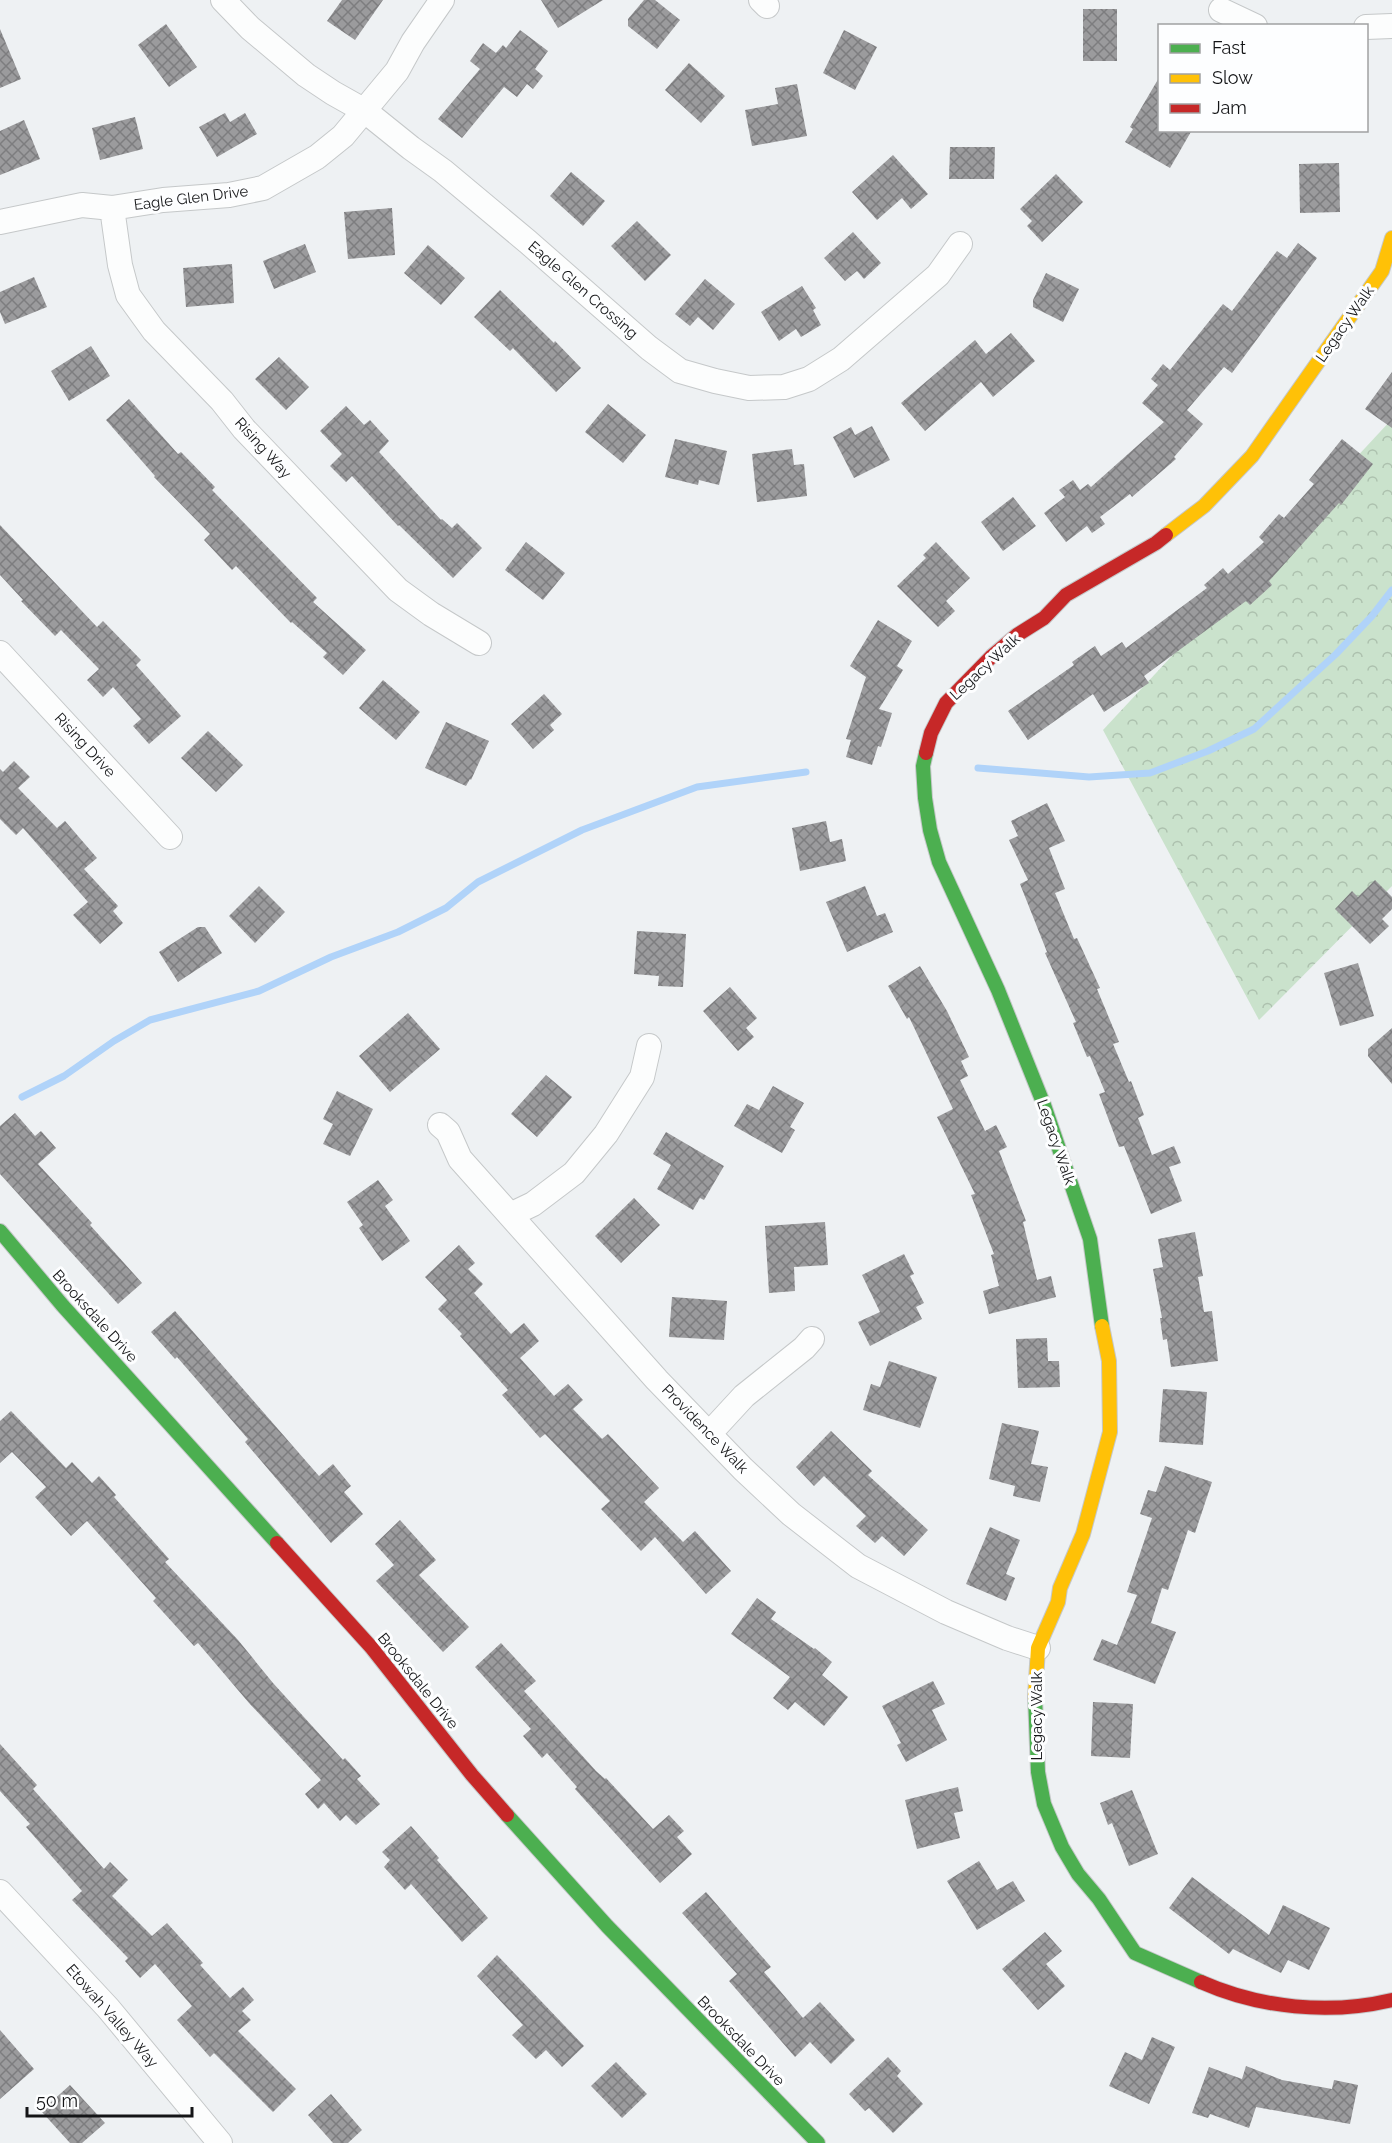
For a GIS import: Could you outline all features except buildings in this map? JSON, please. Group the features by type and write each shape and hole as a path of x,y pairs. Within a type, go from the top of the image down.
{"street":[{"name":"Eagle Glen Crossing","path":"224,0 250,28 306,75 365,111 528,242 649,348 680,371 749,388 783,387 809,378 842,359 938,275 960,244"},
{"name":"Eagle Glen Drive","path":"0,222 82,205 112,208 163,200 229,195 263,188 317,157 343,136 397,71 441,0"},
{"path":"1221,10 1251,24"},
{"path":"1368,27 1392,26"},
{"name":"Rising Way","path":"112,208 120,265 128,295 154,331 398,590 478,644"},
{"name":"Legacy Walk","path":"1392,238 1382,271 1252,456 1204,506 1180,525 1156,543 1066,595 1044,618 1017,635 992,656 946,703 931,733 923,766 930,830 939,862 998,990 1052,1127 1090,1239 1103,1335 1109,1361 1110,1432 1083,1534 1038,1648 1035,1693 1038,1772 1044,1804 1072,1865 1099,1899 1135,1953 1205,1984 1268,2003 1334,2008 1367,2006 1392,2000"},
{"name":"Rising Drive","path":"0,653 170,837"},
{"path":"510,1215 533,1204 581,1165 606,1134 642,1077 649,1046"},
{"name":"Providence Walk","path":"440,1125 448,1132 460,1159 657,1380 791,1514 858,1566 946,1612 1007,1638 1038,1648"},
{"name":"Brooksdale Drive","path":"0,1231 63,1306 371,1647 472,1775 607,1926 818,2143"},
{"path":"709,1434 744,1396 812,1339"},
{"name":"Etowah Valley Way","path":"0,1892 108,2008 220,2143"}],"green space":[{"path":"1392,419 1392,886 1259,1020 1103,730"}],"waterway":[{"path":"978,768 1089,777 1150,773 1208,751 1254,729 1336,654 1372,616 1392,590"},
{"path":"22,1097 64,1076 114,1041 150,1020 259,991 331,957 398,932 446,908 478,882 582,830 697,787 806,772"}],"traffic: fast":[{"path":"926,753 923,766 925,798 930,830 939,862 998,990 1044,1105 1090,1239 1102,1326"},
{"path":"0,1231 63,1306 277,1543"},
{"path":"1035,1697 1038,1772 1044,1804 1062,1847 1078,1874 1099,1899 1135,1953 1201,1982"},
{"path":"507,1815 607,1926 818,2143"}],"traffic: slow":[{"path":"1166,535 1204,506 1252,456 1382,271 1392,238"},
{"path":"1035,1697 1038,1648 1083,1534 1110,1432 1109,1361 1102,1326"}],"traffic: jam":[{"path":"926,753 931,733 946,703 992,656 1017,635 1044,618 1066,595 1166,535"},
{"path":"277,1543 371,1647 472,1775 507,1815"},
{"path":"1201,1982 1247,1998 1295,2006 1344,2007 1392,2000"}]}
